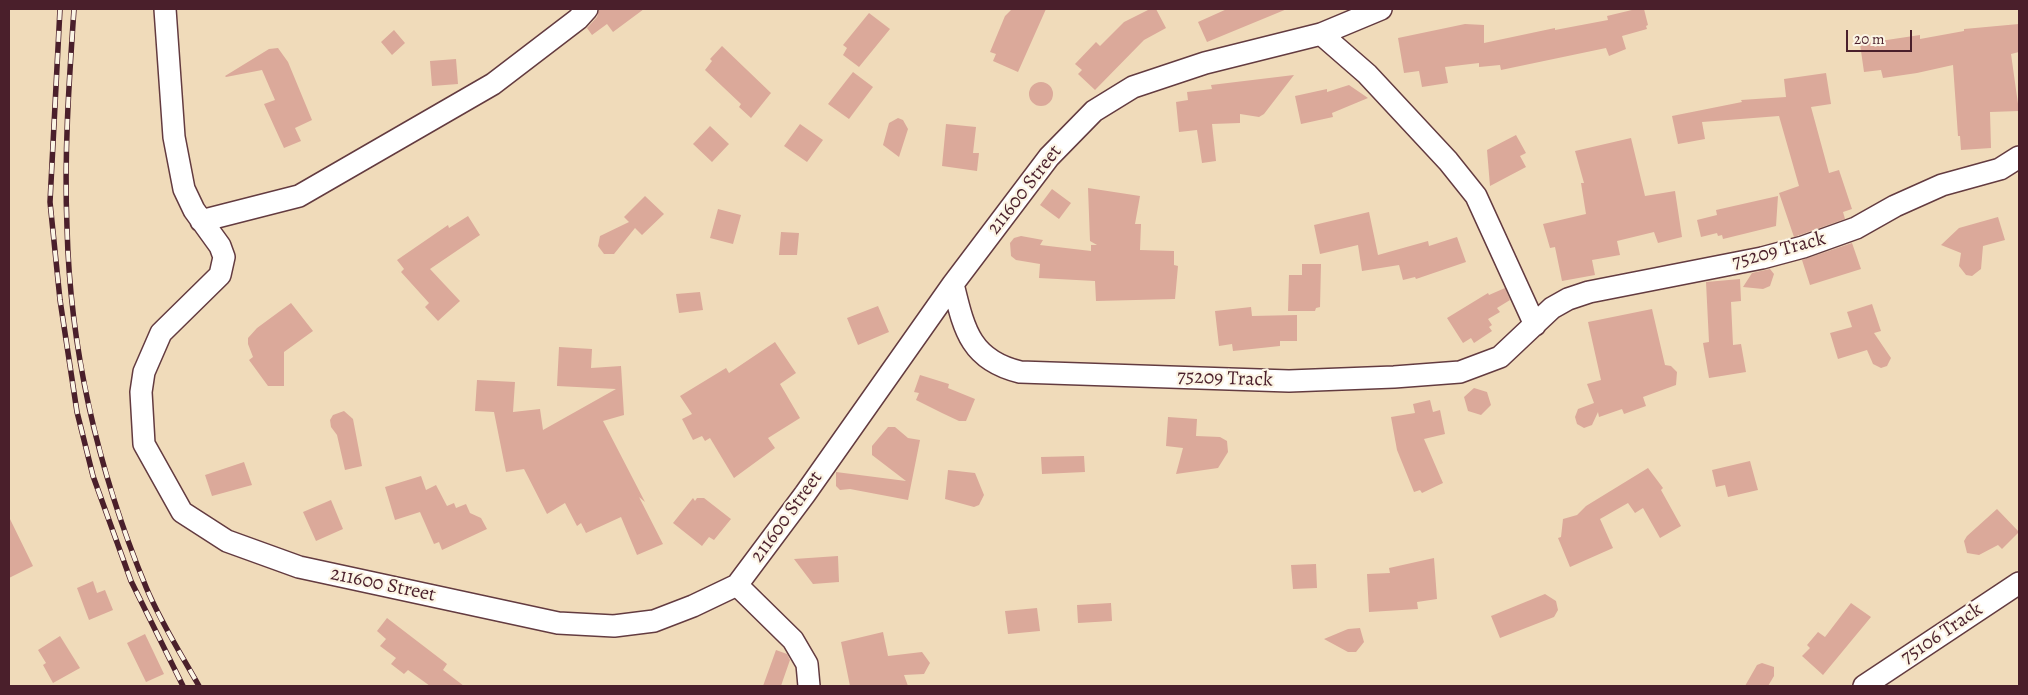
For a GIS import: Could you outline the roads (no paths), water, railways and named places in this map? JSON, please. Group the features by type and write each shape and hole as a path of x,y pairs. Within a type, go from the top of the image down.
{"street":[{"name":"211600 Street","path":"165,9 174,137 184,189 201,221 220,246 224,257 220,275 160,333 144,372 141,392 144,444 182,512 227,541 299,567 558,622 614,626 654,621 693,606 737,585 805,494 953,284 1049,157 1094,111 1133,87 1205,63 1321,34 1381,9"},
{"path":"201,221 299,196 493,84 578,19 587,9"},
{"path":"1321,34 1366,74 1448,161 1476,196 1496,235 1535,325"},
{"name":"75209 Track","path":"953,284 959,308 972,342 981,354 1005,368 1020,372 1289,381 1394,377 1460,372 1500,357 1552,308 1568,299 1589,292 1762,258 1803,247 1856,228 1894,206 1942,185 2000,169 2019,157"},
{"name":"75106 Track","path":"1864,686 2019,583"},
{"path":"737,585 793,640 807,664 809,686"}],"railway":[{"path":"60,9 50,202 60,300 77,412 93,476 131,581 183,686"},
{"path":"74,9 66,200 69,273 81,365 101,455 129,544 158,612 199,686"}]}
